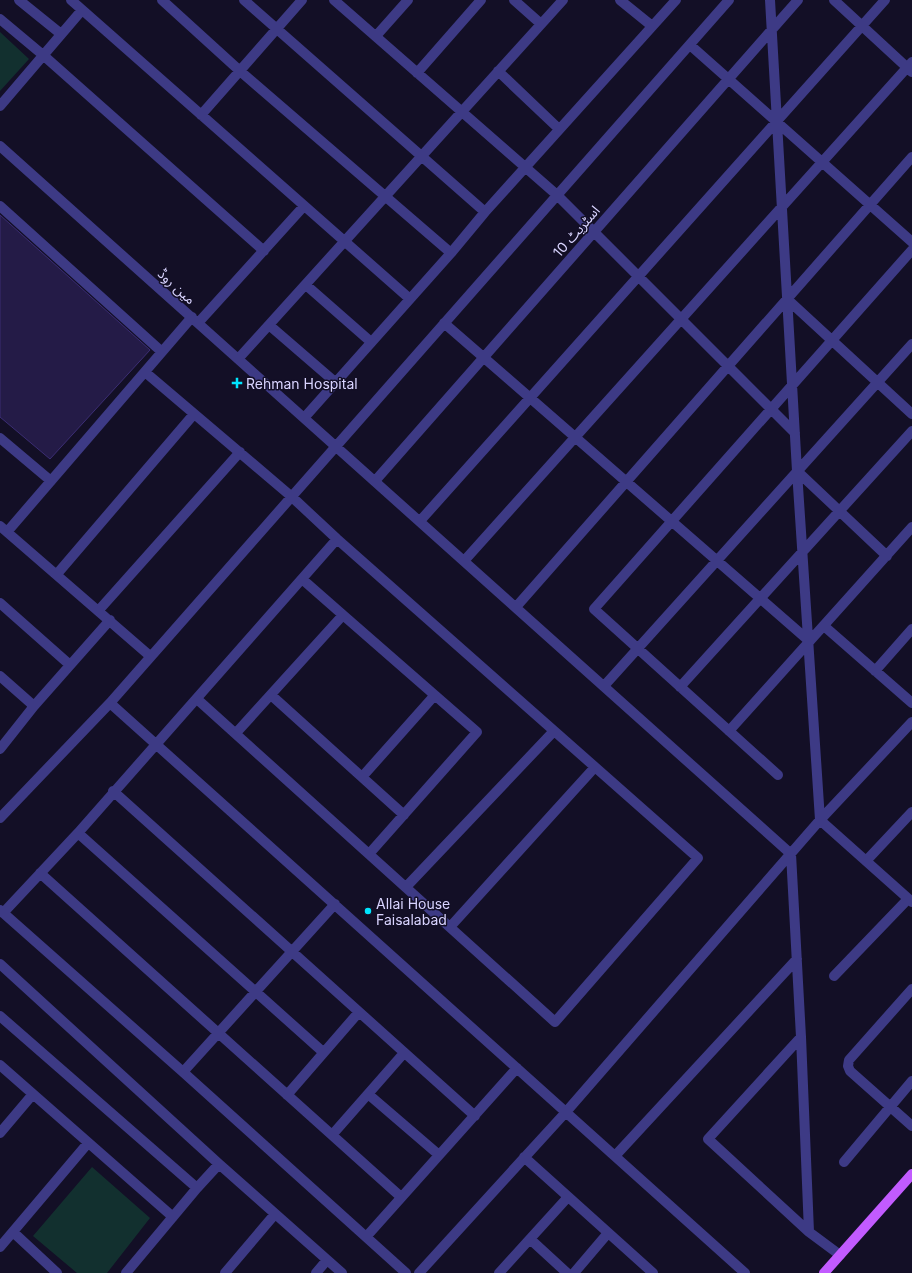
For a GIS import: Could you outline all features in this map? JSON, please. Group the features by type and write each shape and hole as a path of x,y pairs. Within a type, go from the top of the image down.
{"main road":[{"path":"824,1273 912,1174"}],"street":[{"path":"19,0 61,34"},
{"path":"71,0 410,299"},
{"path":"162,0 240,71 451,253"},
{"path":"244,0 485,212"},
{"path":"201,115 302,0"},
{"path":"334,0 557,195 795,433"},
{"path":"376,36 408,0"},
{"path":"417,73 481,0"},
{"path":"514,0 541,24"},
{"path":"238,359 563,0"},
{"path":"620,0 652,26"},
{"path":"304,418 370,342 451,253 525,167 676,0"},
{"path":"0,818 110,703 729,0"},
{"path":"770,0 797,472 820,820 910,901 834,976"},
{"name":"اسٹریٹ 10","path":"375,482 798,0"},
{"path":"464,561 782,205 910,67 834,0"},
{"path":"420,521 885,0"},
{"path":"0,106 82,10"},
{"path":"0,19 43,55 264,251"},
{"path":"690,45 912,242"},
{"path":"498,71 559,129"},
{"name":"مین روڈ","path":"0,146 791,854"},
{"path":"516,608 912,157"},
{"path":"0,206 162,352"},
{"path":"150,656 57,574 3,529 51,481 162,352 264,251 304,206"},
{"path":"778,775 594,609 912,250"},
{"path":"306,284 370,342"},
{"path":"787,299 912,414"},
{"path":"444,323 760,598 808,642"},
{"path":"269,325 335,382"},
{"path":"604,686 912,344"},
{"path":"145,372 292,497 337,539 698,858 555,1022 197,699"},
{"path":"57,574 194,414"},
{"path":"680,687 912,431"},
{"path":"0,438 51,481"},
{"path":"98,610 240,452"},
{"path":"797,472 887,556"},
{"path":"729,731 912,528"},
{"path":"337,539 197,699 113,791 78,833 2,912 183,1072 406,1273"},
{"path":"302,579 434,696 477,732 370,854"},
{"path":"0,603 70,665"},
{"path":"236,733 343,615"},
{"path":"0,748 34,706 110,620"},
{"path":"824,626 912,703"},
{"path":"875,671 912,629"},
{"path":"0,676 34,706"},
{"path":"271,695 404,815"},
{"path":"362,777 434,696"},
{"path":"110,703 745,1273"},
{"path":"419,1273 566,1112 820,820 912,722"},
{"path":"406,887 554,731"},
{"path":"450,927 595,767"},
{"path":"113,791 475,1116"},
{"path":"866,861 912,812"},
{"path":"78,833 323,1052"},
{"path":"791,854 801,1037 809,1232"},
{"path":"40,873 401,1197"},
{"path":"183,1072 335,904"},
{"path":"615,1156 797,959"},
{"path":"1,967 342,1273"},
{"path":"912,989 849,1060 848,1066 850,1071 912,1126"},
{"path":"287,1095 359,1012"},
{"path":"0,1016 197,1188"},
{"path":"801,1037 708,1139 809,1232 840,1255"},
{"path":"332,1135 404,1052"},
{"path":"0,1065 173,1217"},
{"path":"366,1237 517,1068"},
{"path":"844,1162 912,1081"},
{"path":"0,1133 34,1094"},
{"path":"368,1094 439,1155"},
{"path":"0,1247 88,1143"},
{"path":"524,1157 653,1273"},
{"path":"126,1273 219,1164"},
{"path":"499,1273 568,1197"},
{"path":"225,1273 275,1214"},
{"path":"13,1232 57,1273"},
{"path":"574,1273 608,1233"},
{"path":"530,1239 567,1273"},
{"path":"316,1273 327,1260"}],"green space":[{"path":"0,32 29,59 0,91"},
{"path":"92,1167 150,1218 107,1273 77,1273 33,1236"}],"building":[{"path":"0,215 150,350 50,459 0,417"}],"place":[{"name":"Rehman Hospital","path":"237,383"},
{"name":"Allai House Faisalabad","path":"368,911"}]}
